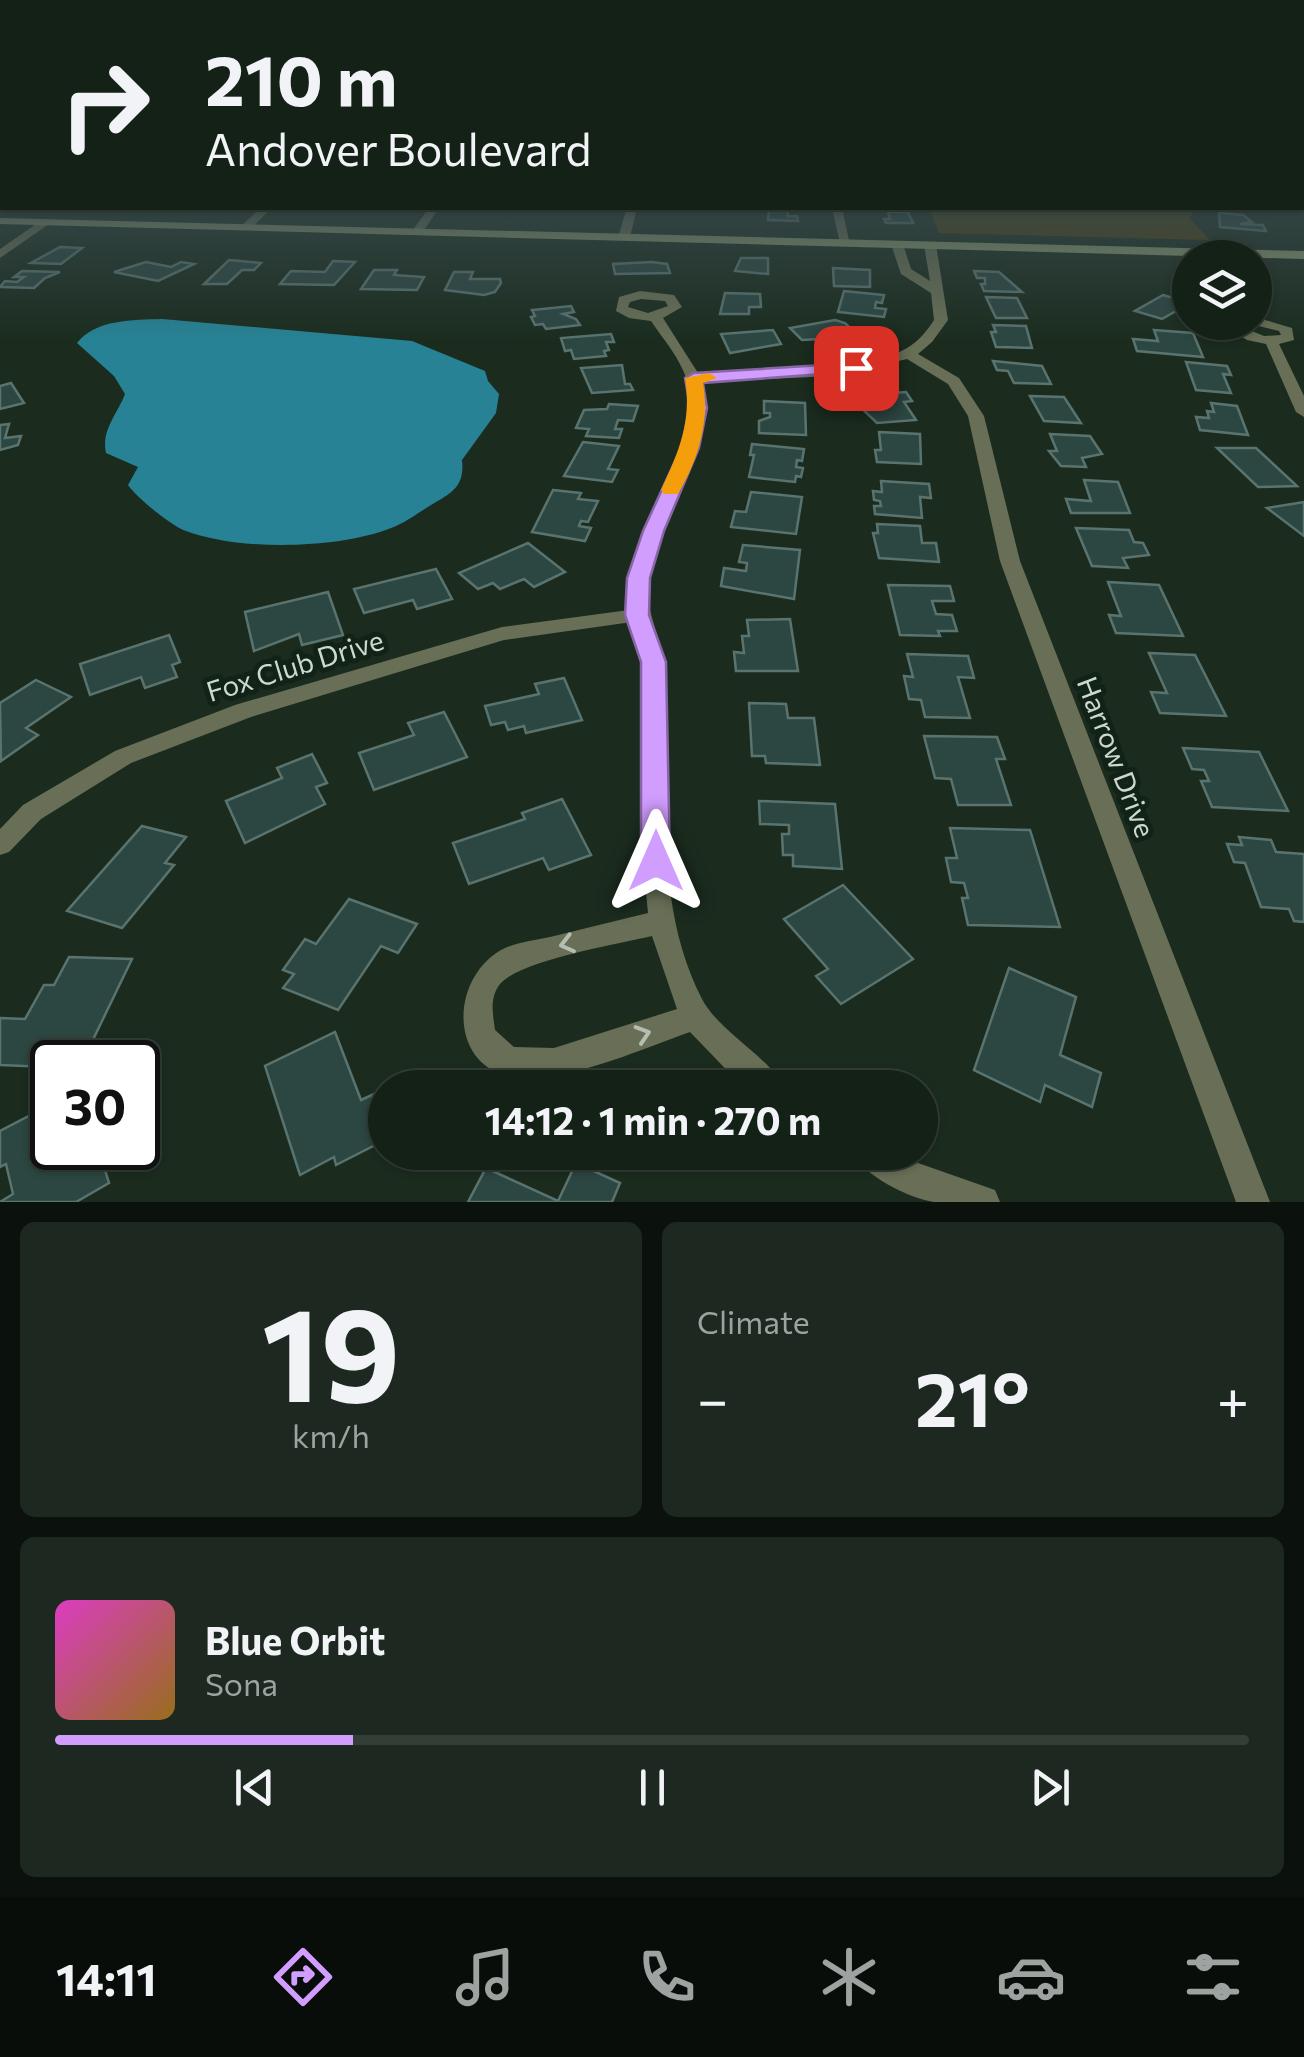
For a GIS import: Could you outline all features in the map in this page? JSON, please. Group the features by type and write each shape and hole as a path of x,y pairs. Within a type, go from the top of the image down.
{"street":[{"path":"0,254 36,229"},
{"path":"318,229 1304,256"},
{"path":"624,238 626,229"},
{"path":"843,229 846,243"},
{"path":"897,244 905,272 935,290"},
{"path":"694,378 856,368 909,354 932,336 942,320 935,290 939,276 930,245"},
{"path":"655,316 694,378 698,408 690,448 638,578 637,615 654,662 656,901 691,1009 748,1070"},
{"path":"1267,340 1285,340 1290,334 1272,324"},
{"path":"1271,341 1304,412"},
{"name":"Harrow Drive","path":"909,354 954,381 976,416 1010,561 1253,1202"},
{"name":"Fox Club Drive","path":"0,845 32,812 123,757 243,711 502,634 637,615"},
{"path":"662,922 513,958 490,976 477,1002 481,1036 495,1054 511,1062 554,1063 698,1016"},
{"path":"899,1170 983,1202"}],"shaded area":[{"path":"937,229 1200,229 1210,240 939,233"}],"water":[{"path":"162,319 412,341 485,371 499,394 496,413 462,460 456,488 396,526 344,540 288,545 208,537 180,528 154,511 128,485 138,467 106,453 108,430 125,394 114,376 77,343 105,325"}],"building":[{"path":"60,247 82,248 61,264 31,263"},
{"path":"741,258 768,258 768,274 735,271"},
{"path":"229,260 261,263 254,270 242,270 227,284 204,284"},
{"path":"333,261 355,262 334,285 280,284 291,271 325,272"},
{"path":"146,262 171,267 181,262 194,264 158,281 114,272"},
{"path":"613,264 667,264 670,273 615,274"},
{"path":"833,268 870,270 870,287 834,286"},
{"path":"374,270 397,270 394,275 424,277 417,290 361,289"},
{"path":"22,271 60,272 34,288 0,287 5,281 17,282 24,277 14,277"},
{"path":"974,271 999,272 1022,292 984,291 981,284 985,284 985,278 977,278"},
{"path":"454,272 473,272 470,279 500,279 501,283 495,292 484,295 445,290"},
{"path":"844,291 884,295 875,308 886,309 884,317 838,312"},
{"path":"725,293 760,294 761,307 749,307 749,314 720,314"},
{"path":"1163,295 1172,298 1172,313 1162,319 1135,311"},
{"path":"986,297 1017,298 1027,318 996,318"},
{"path":"571,306 574,312 563,314 580,325 546,329 543,324 535,325 531,317 535,316 532,310"},
{"path":"835,320 845,323 860,337 802,340 790,328"},
{"path":"993,325 1026,326 1032,348 996,347"},
{"path":"773,330 781,344 730,353 721,334"},
{"path":"1154,330 1172,331 1172,340 1196,340 1203,357 1137,351 1133,339 1158,341"},
{"path":"611,334 614,342 606,342 606,356 574,359 571,350 565,351 561,338"},
{"path":"993,361 1042,366 1051,384 1014,383 1008,371 997,370"},
{"path":"1186,362 1227,366 1231,375 1223,374 1231,393 1196,390"},
{"path":"622,365 625,384 633,390 592,393 581,368"},
{"path":"11,383 24,403 0,409 0,386"},
{"path":"906,392 912,401 904,402 916,420 877,423 857,404 867,403 862,395"},
{"path":"1030,396 1064,397 1081,423 1044,421"},
{"path":"764,401 805,403 806,435 759,433 759,421 770,417 770,413 764,413"},
{"path":"1211,403 1237,406 1248,435 1200,430 1196,417 1209,418 1207,411 1214,412"},
{"path":"609,404 638,406 633,421 618,420 615,429 622,429 619,438 586,436 589,429 576,428 584,410 607,409"},
{"path":"9,424 5,438 21,436 18,445 0,450 0,425"},
{"path":"879,432 920,434 921,464 877,462 875,450 881,450"},
{"path":"1050,434 1090,436 1102,454 1082,458 1086,467 1061,466 1049,451 1057,451"},
{"path":"583,442 619,446 608,469 618,470 612,482 564,476"},
{"path":"752,444 804,449 802,461 797,460 796,467 803,468 801,477 796,476 795,482 749,477"},
{"path":"1217,448 1256,448 1297,486 1258,487"},
{"path":"1084,480 1118,482 1130,513 1071,513 1066,499 1091,501"},
{"path":"881,481 929,484 931,498 920,497 922,518 875,514 874,506 881,506 880,501 874,500 873,491 882,492"},
{"path":"553,490 581,493 578,499 598,501 588,522 581,521 579,526 591,528 585,541 532,532"},
{"path":"751,492 802,497 796,534 731,527 735,511 746,512"},
{"path":"1304,502 1304,536 1267,508"},
{"path":"877,524 920,526 922,543 936,543 939,562 879,558 873,533 878,533"},
{"path":"1076,528 1129,530 1134,542 1143,543 1149,555 1123,558 1128,568 1092,566"},
{"path":"528,543 565,572 534,587 524,579 500,589 493,583 478,589 459,573"},
{"path":"743,545 800,550 794,599 721,586 724,568 746,571 747,563 739,562"},
{"path":"436,569 452,599 417,609 413,600 364,613 354,589"},
{"path":"1108,582 1159,585 1183,636 1116,633 1109,615 1121,616"},
{"path":"888,585 950,586 954,601 932,601 936,614 952,615 957,631 938,631 940,636 900,635"},
{"path":"328,592 343,635 302,645 299,634 254,651 245,612"},
{"path":"790,619 798,671 736,671 734,652 744,653 742,636 749,636 747,620"},
{"path":"169,635 180,662 172,665 177,677 145,688 141,677 90,695 80,664"},
{"path":"1149,653 1195,655 1226,716 1160,713 1151,692 1167,693"},
{"path":"907,654 968,656 974,678 958,677 970,718 925,717 921,700 909,699 904,676 913,677"},
{"path":"564,678 582,720 526,733 524,726 508,730 505,722 491,725 485,706 539,694 535,684"},
{"path":"36,680 71,697 26,728 38,735 1,761 0,703"},
{"path":"749,703 786,704 788,718 814,718 820,765 766,763 765,756 752,756"},
{"path":"444,712 467,757 374,790 359,753 414,735 408,723"},
{"path":"924,736 997,737 1005,759 996,759 1011,805 958,805 951,779 935,778"},
{"path":"1183,748 1259,752 1288,811 1212,807 1201,781 1209,781 1204,770 1192,769"},
{"path":"312,754 327,783 316,787 325,804 245,843 226,801 282,778 277,768"},
{"path":"562,799 591,855 549,870 543,858 469,884 453,843 525,819 522,813"},
{"path":"759,801 835,804 842,869 793,866 793,855 783,855 782,834 789,834 789,825 760,824"},
{"path":"142,826 186,837 165,863 174,865 122,928 67,911"},
{"path":"950,828 1030,830 1060,927 968,925 962,898 968,898 964,883 951,882 946,858 957,858"},
{"path":"1239,837 1271,840 1276,852 1304,854 1304,922 1294,921 1289,909 1261,907 1245,863 1234,862 1227,844 1242,845"},
{"path":"843,885 913,959 841,1004 816,976 828,969 784,919"},
{"path":"349,899 417,924 398,953 381,946 338,1010 283,988 294,974 283,970 305,939 316,944"},
{"path":"69,957 132,959 93,1040 30,1040 30,1066 0,1065 0,1018 25,1019 44,985 54,985"},
{"path":"1009,968 1076,997 1060,1055 1101,1073 1092,1107 1045,1085 1040,1102 974,1070"},
{"path":"335,1032 361,1100 368,1097 368,1149 336,1165 334,1157 300,1175 265,1066"},
{"path":"30,1115 30,1170 105,1170 109,1183 76,1202 0,1202 13,1194 6,1164 0,1167 0,1131"},
{"path":"485,1170 558,1201 573,1170 591,1170 620,1183 612,1202 468,1202"}],"slow traffic":[{"path":"671,490 690,448 698,408 694,378 709,378"}],"route":[{"path":"656,861 654,662 637,615 638,578 690,448 698,408 694,378 856,368"}]}
